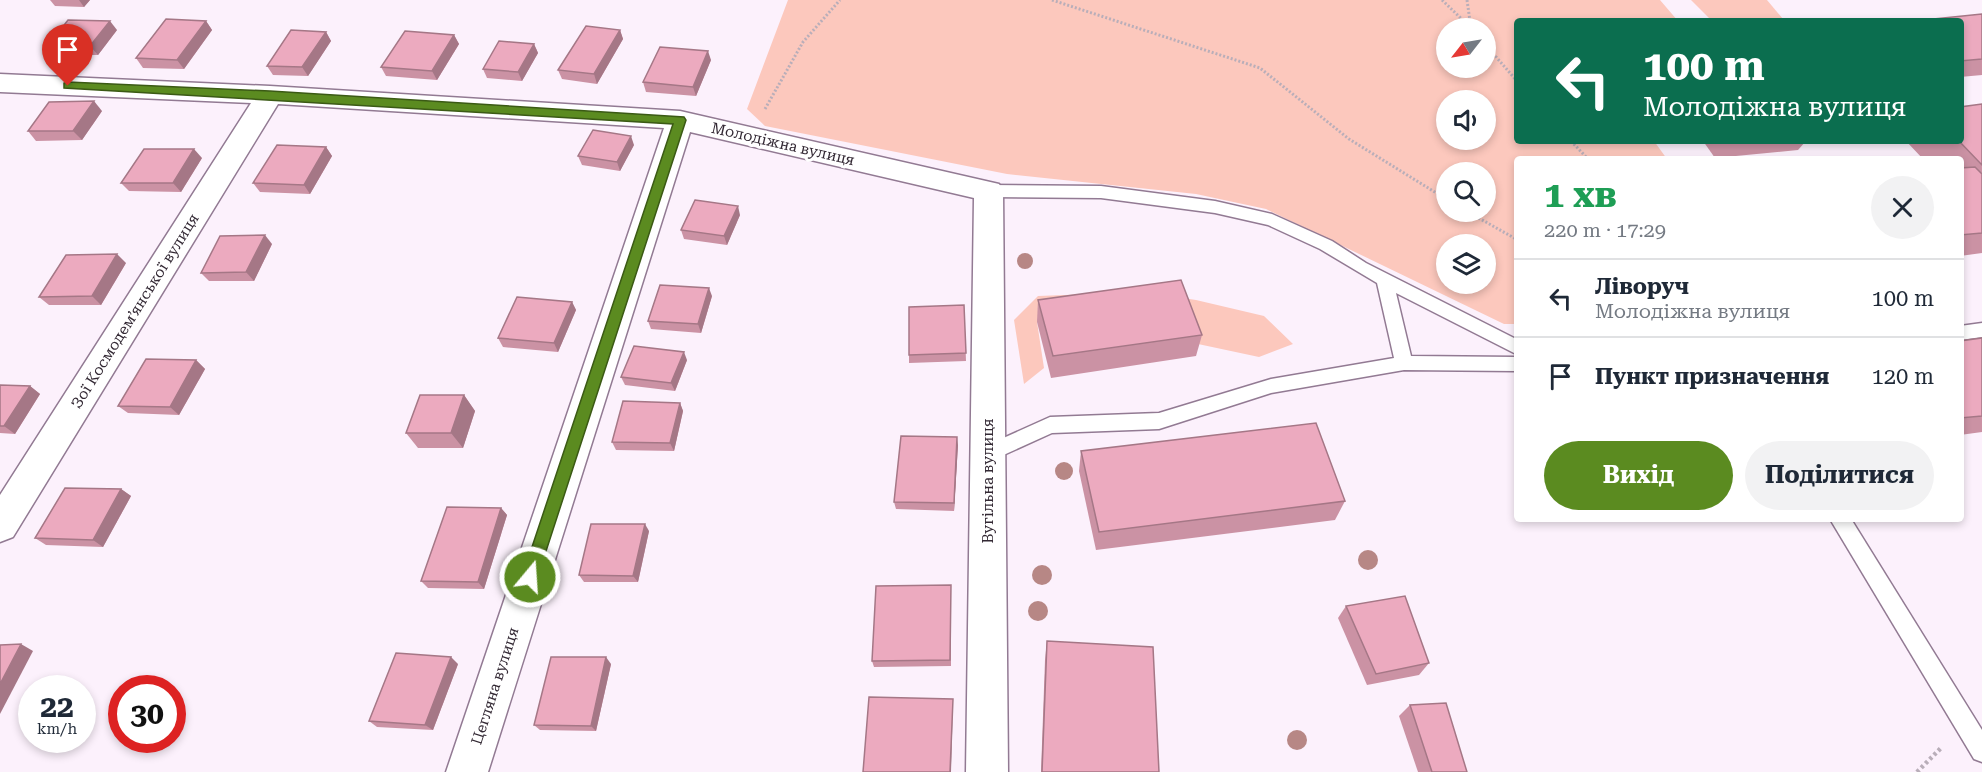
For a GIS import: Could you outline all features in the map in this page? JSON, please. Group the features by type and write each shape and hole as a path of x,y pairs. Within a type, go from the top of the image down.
{"street":[{"name":"Молодіжна вулиця","path":"0,82 270,95 680,120 989,191"},
{"name":"Зої Космодем’янської вулиця","path":"0,526 270,95"},
{"name":"Цегляна вулиця","path":"467,772 680,120"},
{"name":"Вугільна вулиця","path":"987,772 989,191"}],"lane":[{"path":"989,191 1101,192 1215,207 1272,220 1326,245 1360,267 1514,346"},
{"path":"1384,279 1404,363"},
{"path":"1964,332 1982,330"},
{"path":"988,454 1050,425 1159,421 1271,386 1404,363 1514,364"},
{"path":"1842,522 1982,751"}],"path":[{"path":"750,136 803,42 840,0"},
{"path":"1052,0 1260,68 1349,140 1436,193"},
{"path":"1442,0 1461,18"},
{"path":"1467,0 1470,18"},
{"path":"1496,57 1514,78"},
{"path":"1574,144 1584,156"},
{"path":"1486,222 1514,238"}],"shaded area":[{"path":"788,0 1660,0 1675,18 1514,18 1514,144 1656,144 1665,156 1514,156 1514,324 1504,324 1442,294 1496,294 1496,234 1436,234 1436,291 1266,209 1196,194 1007,174 765,126 747,109"},
{"path":"1691,0 1767,0 1782,18 1709,18"},
{"path":"1144,292 1196,300 1264,316 1293,344 1259,357 1198,344 1037,322 1044,368 1024,384 1014,320 1038,296"}],"building":[{"path":"1982,14 1982,59 1964,61 1964,18 1943,18"},
{"path":"166,19 206,21 177,60 136,58"},
{"path":"68,20 110,21 90,46 48,46"},
{"path":"586,26 620,30 594,74 558,70"},
{"path":"291,30 326,32 302,67 267,66"},
{"path":"405,31 454,35 432,71 381,67"},
{"path":"499,41 534,44 518,72 483,69"},
{"path":"660,47 708,51 693,87 643,82"},
{"path":"94,101 73,131 28,131 49,102"},
{"path":"1982,104 1982,165 1962,144 1964,144 1964,106"},
{"path":"593,130 631,136 617,162 578,156"},
{"path":"277,145 326,147 304,185 253,183"},
{"path":"144,149 194,149 173,183 121,183"},
{"path":"1975,167 1982,174 1982,233 1964,235 1964,168"},
{"path":"695,200 738,206 724,236 681,230"},
{"path":"265,235 246,272 201,273 220,236"},
{"path":"117,254 92,296 39,297 66,255"},
{"path":"1181,280 1202,335 1053,356 1038,300"},
{"path":"660,285 709,288 698,324 648,321"},
{"path":"517,297 572,302 554,343 498,338"},
{"path":"964,305 966,353 909,355 909,307"},
{"path":"1982,338 1982,416 1964,418 1964,340"},
{"path":"634,346 684,352 671,383 621,377"},
{"path":"146,359 196,360 170,407 118,406"},
{"path":"0,385 30,386 4,426 0,426"},
{"path":"420,395 464,395 451,433 406,433"},
{"path":"623,401 680,403 670,443 612,442"},
{"path":"1316,423 1345,501 1099,532 1081,451"},
{"path":"901,436 957,437 954,503 894,502"},
{"path":"65,488 121,489 93,540 35,538"},
{"path":"447,507 501,508 478,582 421,581"},
{"path":"591,524 645,524 633,576 579,575"},
{"path":"951,585 950,660 872,661 876,586"},
{"path":"1405,596 1429,663 1376,674 1346,606"},
{"path":"1047,641 1153,647 1159,772 1042,772"},
{"path":"21,644 0,684 0,645"},
{"path":"396,653 451,657 425,725 369,721"},
{"path":"551,657 606,657 591,726 534,725"},
{"path":"869,697 953,699 950,772 863,772"},
{"path":"1446,703 1467,772 1432,772 1410,705"}],"route":[{"path":"68,86 270,95 680,120 530,577"}]}
